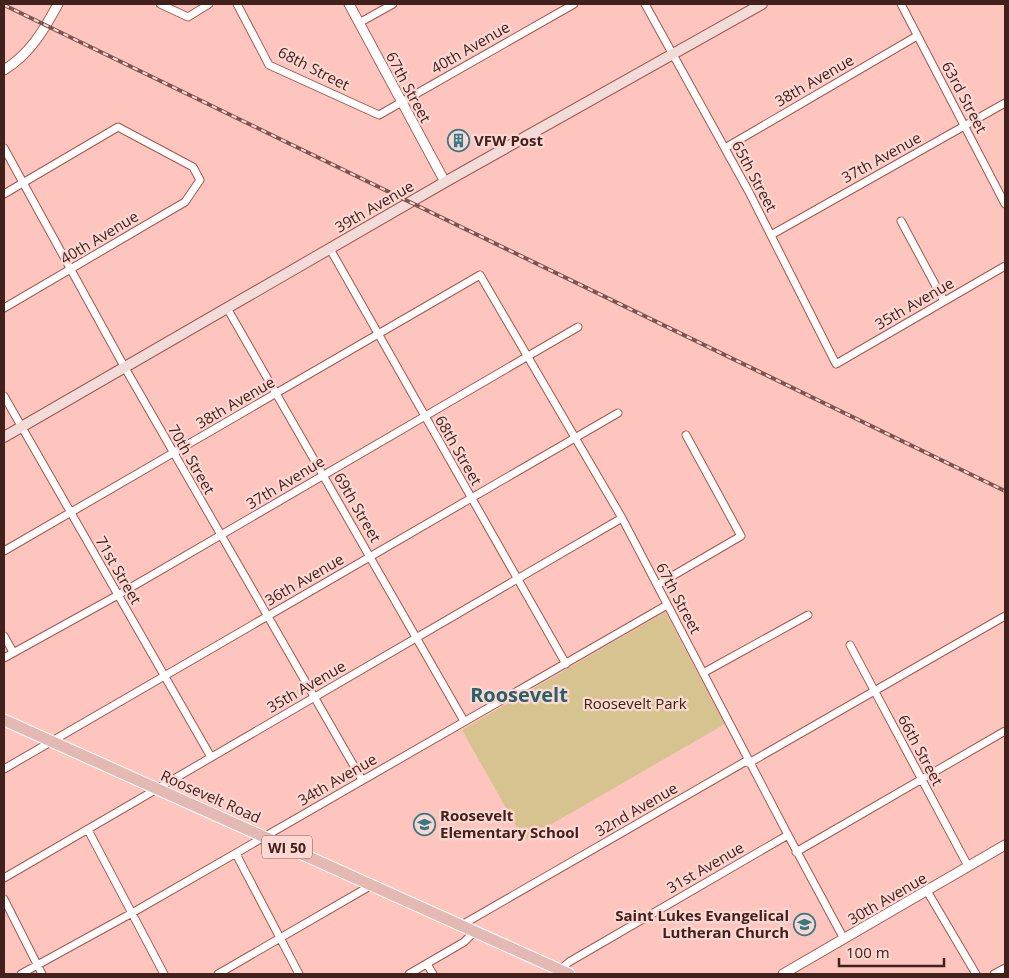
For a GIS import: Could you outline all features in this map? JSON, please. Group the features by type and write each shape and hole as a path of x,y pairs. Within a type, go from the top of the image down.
{"main road":[{"name":"39th Avenue","path":"4,437 330,250 444,182 762,4"},
{"name":"Roosevelt Road","path":"4,720 266,837 473,933 564,972"}],"street":[{"path":"4,70 16,62 37,40 58,4"},
{"path":"160,4 188,17 209,4"},
{"name":"68th Street","path":"237,4 270,65 379,115"},
{"name":"67th Street","path":"349,4 444,182"},
{"path":"359,22 392,4"},
{"name":"40th Avenue","path":"379,115 574,4"},
{"name":"65th Street","path":"645,4 725,148 836,364"},
{"name":"63rd Street","path":"900,4 1005,204"},
{"name":"38th Avenue","path":"725,148 917,36"},
{"name":"37th Avenue","path":"771,235 1005,104"},
{"name":"40th Avenue","path":"4,308 185,202 200,180 193,167 118,127 22,183"},
{"name":"70th Street","path":"4,148 173,454 362,780"},
{"path":"4,194 22,183"},
{"path":"901,221 944,301"},
{"name":"68th Street","path":"330,250 566,664"},
{"name":"35th Avenue","path":"836,364 1005,266"},
{"name":"67th Street","path":"480,275 622,518 796,852 844,939"},
{"name":"38th Avenue","path":"4,551 480,275"},
{"name":"69th Street","path":"227,308 464,721"},
{"name":"37th Avenue","path":"4,658 118,595 578,327"},
{"name":"71st Street","path":"4,396 211,757"},
{"name":"36th Avenue","path":"4,769 618,413"},
{"path":"657,585 741,536 686,435"},
{"name":"35th Avenue","path":"4,878 160,789 313,697 417,639 622,518"},
{"name":"34th Avenue","path":"21,974 132,914 667,605"},
{"path":"703,673 808,615"},
{"name":"32nd Avenue","path":"460,927 1005,616"},
{"path":"4,636 13,652"},
{"name":"66th Street","path":"850,645 968,866"},
{"path":"796,852 1005,731"},
{"path":"88,830 164,974"},
{"name":"31st Avenue","path":"564,972 576,957 788,836"},
{"name":"30th Avenue","path":"783,974 1005,845"},
{"path":"236,854 298,974"},
{"path":"218,974 370,886"},
{"path":"927,890 976,974"},
{"path":"4,900 42,974"},
{"path":"409,974 464,942 473,933"},
{"path":"427,964 433,974"},
{"path":"994,974 1005,968"}],"green space":[{"name":"Roosevelt Park","path":"665,612 725,724 524,840 462,730"}],"railway":[{"path":"4,5 1005,491"}],"place":[{"name":"VFW Post","path":"458,140"},
{"name":"Roosevelt Elementary School","path":"424,824"},
{"name":"Saint Lukes Evangelical Lutheran Church","path":"805,924"}],"district":[{"name":"Roosevelt","path":"519,694"}]}
